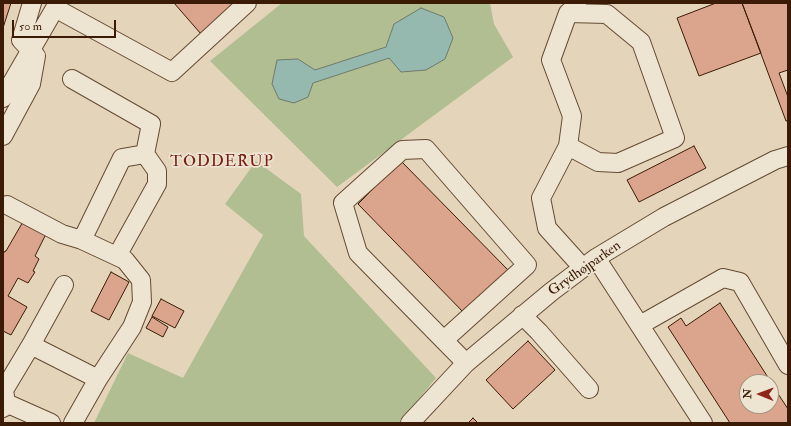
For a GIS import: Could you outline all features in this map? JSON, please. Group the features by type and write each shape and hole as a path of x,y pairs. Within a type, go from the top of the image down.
{"street":[{"path":"3,136 31,84 36,56 21,40 32,3"},
{"path":"3,98 57,5 172,72 247,3"},
{"path":"568,146 598,162 618,163 675,138 641,42 607,14 574,8 551,60 572,116 568,146 541,198 547,228 590,263 640,325 703,423"},
{"path":"72,79 151,124 145,154 157,171 157,184 117,256"},
{"path":"444,340 526,265 426,149 402,150 343,203 358,253 466,363"},
{"path":"82,240 122,158 145,154"},
{"name":"Grydhøjparken","path":"410,423 466,363 522,315 590,263 664,217 775,160 788,156"},
{"path":"4,207 62,234 82,240 125,260 141,280 142,302 132,327 98,379 73,423"},
{"path":"640,325 723,278 740,282 788,365"},
{"path":"51,423 4,406 4,390 64,285"},
{"path":"522,315 539,332 588,388"},
{"path":"30,346 98,379"}],"green space":[{"path":"282,3 490,3 494,24 513,57 337,187 210,61"},
{"path":"256,161 301,194 304,236 436,378 399,423 94,423 128,353 183,378 263,235 225,204"}],"water":[{"path":"421,8 444,17 453,38 445,59 426,70 401,72 389,58 313,83 308,97 294,103 279,99 272,84 277,60 298,59 315,70 386,47 394,24"}],"building":[{"path":"3,3 11,3 3,28"},
{"path":"174,3 236,3 201,34"},
{"path":"716,3 742,3 761,53 699,76 677,18"},
{"path":"742,3 788,3 788,70 779,73 788,97 788,121 786,121"},
{"path":"694,146 706,168 639,202 627,180"},
{"path":"401,161 509,271 465,314 358,204"},
{"path":"24,220 47,232 35,256 39,259 33,271 35,272 28,283 18,278 8,296 27,307 11,335 3,331 3,254"},
{"path":"111,272 129,282 109,320 91,311"},
{"path":"161,299 184,311 175,328 152,316"},
{"path":"720,303 766,374 739,374 739,414 779,414 779,395 788,409 788,423 730,423 668,327 681,318 686,326"},
{"path":"152,317 168,327 163,337 146,328"},
{"path":"528,341 555,370 513,409 486,380"},
{"path":"473,418 478,423 468,423"}],"district":[{"name":"TODDERUP","path":"222,163"}]}
